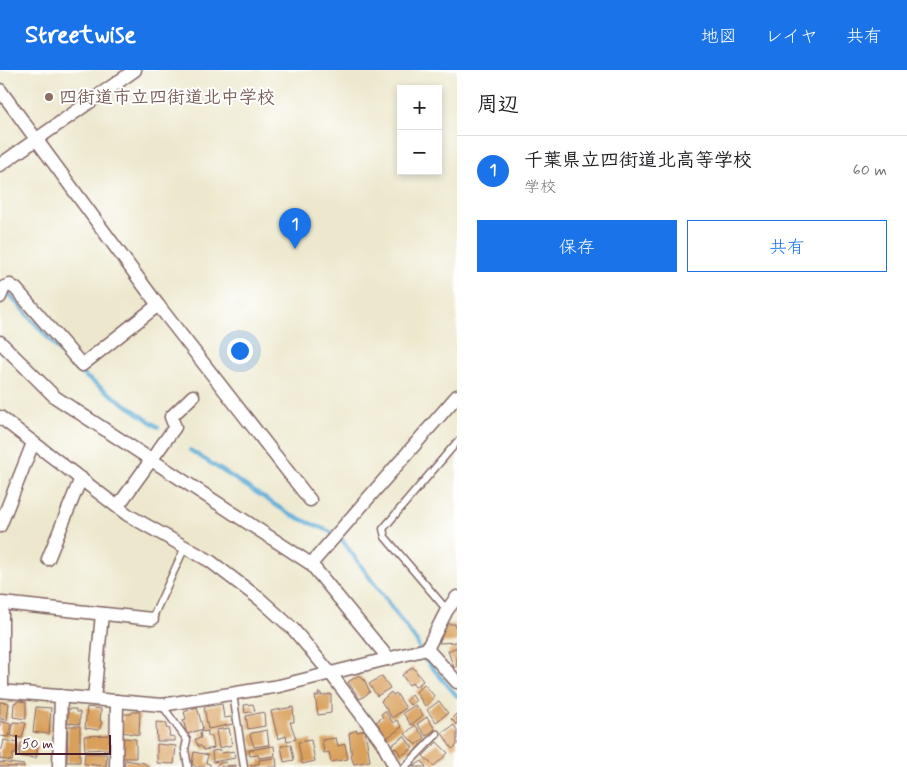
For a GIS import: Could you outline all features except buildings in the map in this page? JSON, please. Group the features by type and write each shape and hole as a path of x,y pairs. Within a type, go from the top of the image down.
{"street":[{"path":"0,166 135,70"},
{"path":"0,90 158,305 310,500"},
{"path":"2,293 10,285 16,289 82,365 158,305"},
{"path":"0,342 55,397 311,564 389,659"},
{"path":"118,506 150,459 175,427 171,417 193,396"},
{"path":"311,564 457,396"},
{"path":"0,418 128,515 210,561 261,600 293,629 331,674 382,742 395,767"},
{"path":"0,526 33,443"},
{"path":"48,559 81,478"},
{"path":"152,619 2,603 1,691 162,705 279,686 422,650 457,597"},
{"path":"94,699 102,614"},
{"path":"422,650 457,682"},
{"path":"59,767 61,696"},
{"path":"116,767 117,701"}],"lane":[{"path":"447,610 385,537 383,529 457,442"},
{"path":"152,619 185,547"},
{"path":"233,694 244,767"},
{"path":"162,705 187,740 185,749 188,767"},
{"path":"405,767 437,734"}],"waterway":[{"path":"5,292 9,294 76,370 158,427"},
{"path":"190,450 291,515 329,531 342,540 417,642 422,656 457,696"}],"place":[{"name":"四街道市立四街道北中学校","path":"49,97"},
{"name":"千葉県立四街道北高等学校","path":"295,249"}]}
